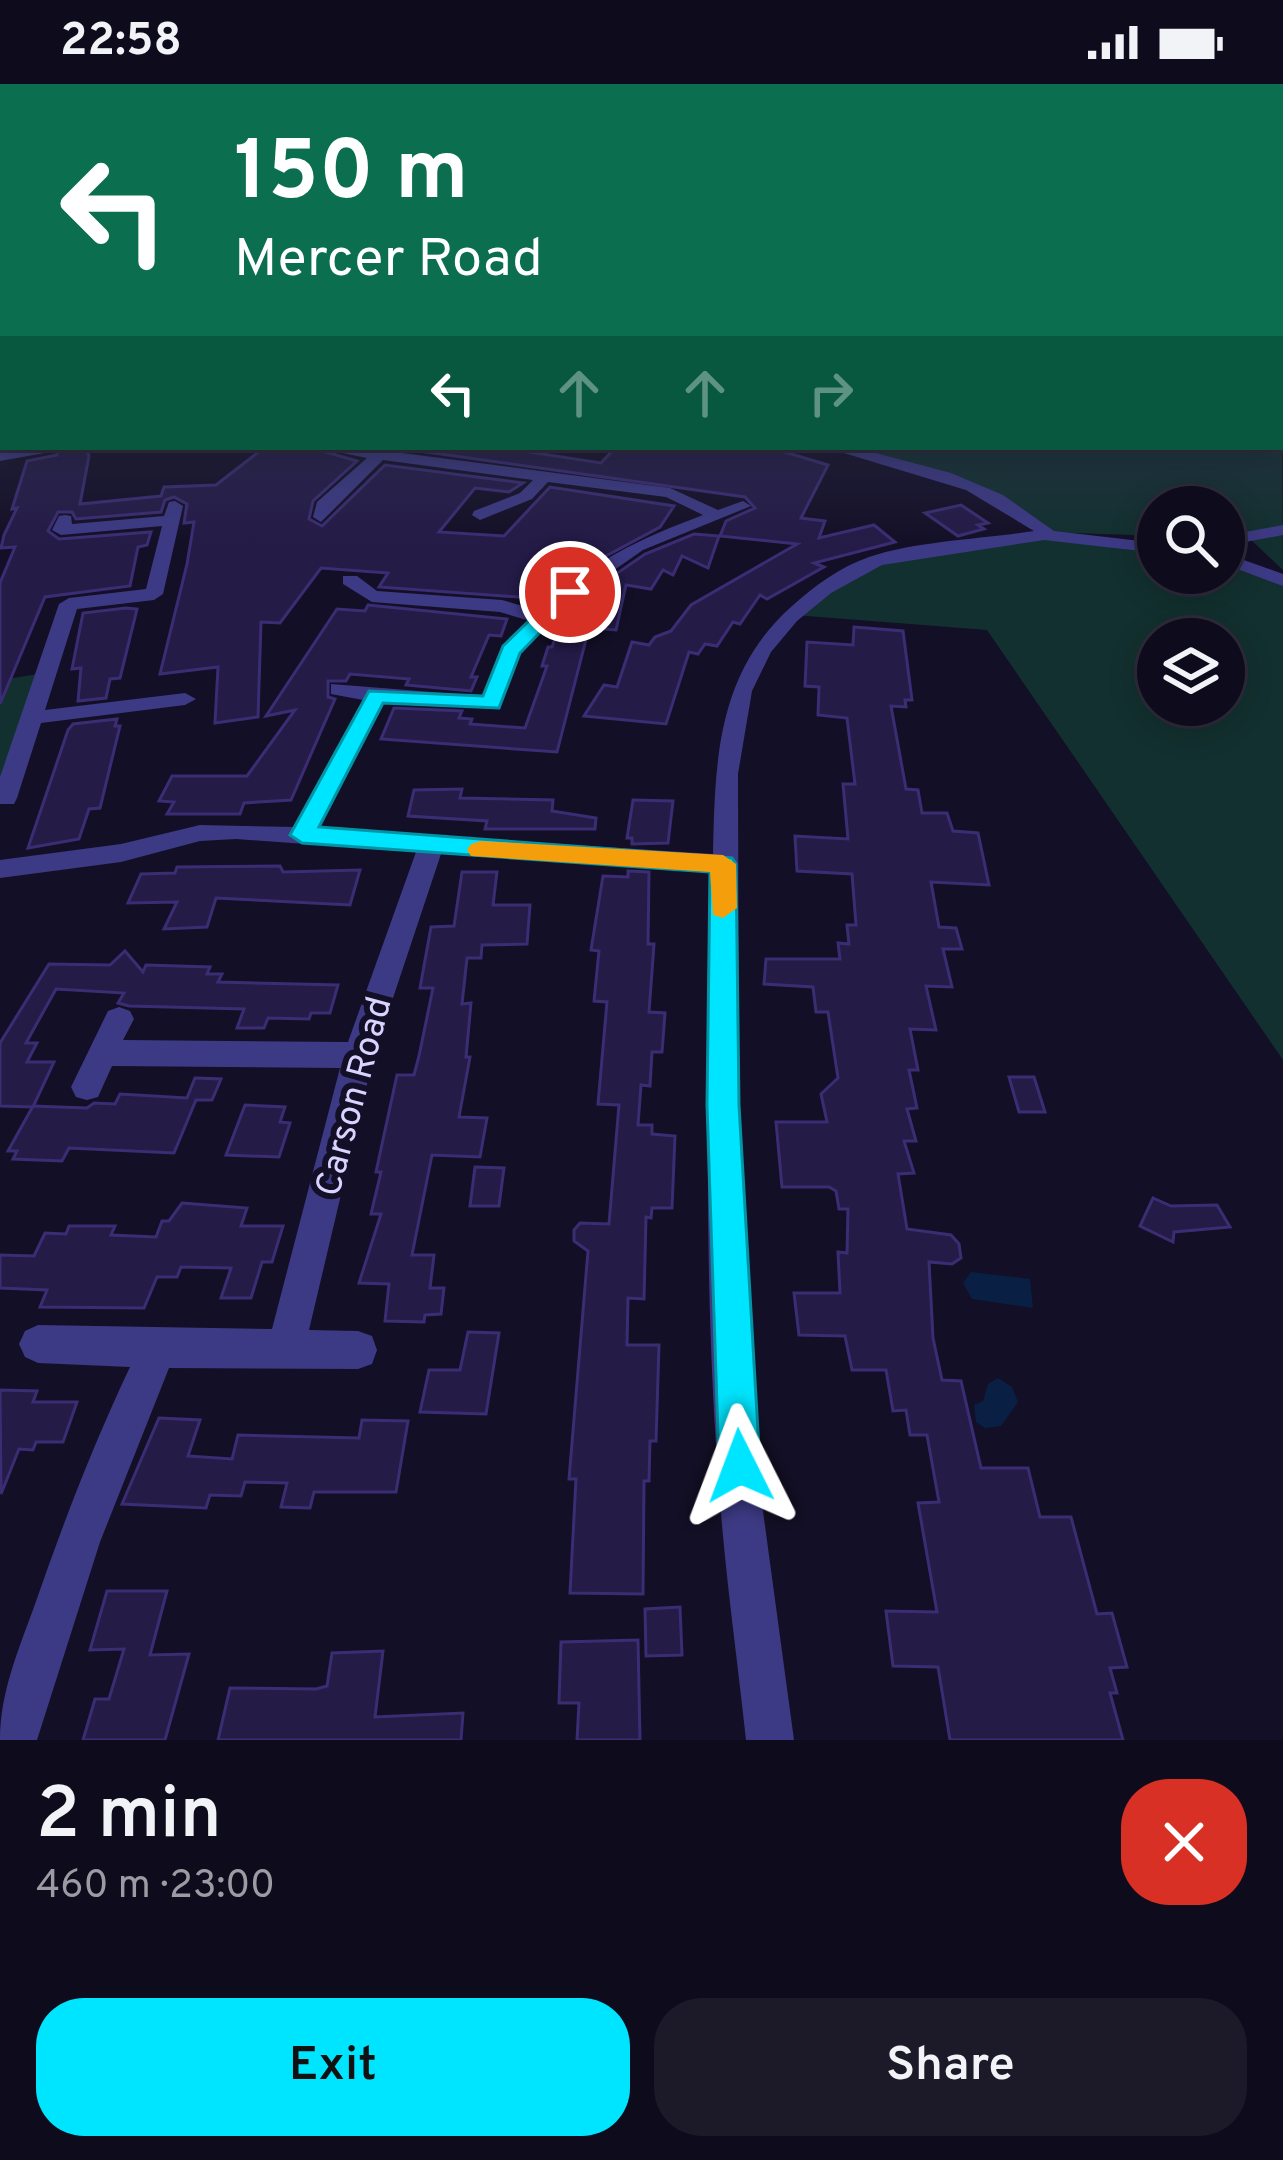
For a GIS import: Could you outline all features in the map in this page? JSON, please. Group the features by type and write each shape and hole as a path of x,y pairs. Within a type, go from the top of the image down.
{"street":[{"path":"340,450 670,493 716,515"},
{"path":"844,450 968,482 1006,501 1045,533"},
{"path":"0,456 17,461 48,451"},
{"path":"321,517 322,506 378,456"},
{"path":"480,514 526,496 545,476"},
{"path":"491,703 510,650 609,562 671,531 743,506"},
{"path":"61,530 173,513 154,594"},
{"path":"1245,537 1283,530"},
{"path":"770,1740 742,1511 730,1308 723,1105 723,864 726,774 734,721 752,667 794,615 852,568 1045,533 1137,545"},
{"path":"1245,566 1283,580"},
{"path":"350,580 372,596"},
{"path":"40,605 184,590"},
{"path":"333,594 502,606 542,618"},
{"path":"2,803 69,604"},
{"path":"339,689 376,696 520,704"},
{"path":"31,718 154,693 185,699"},
{"path":"302,835 376,696"},
{"path":"0,869 105,856 200,832 723,864"},
{"name":"Carson Road","path":"286,1348 359,1054 430,847"},
{"path":"87,1087 119,1018"},
{"path":"102,1053 359,1054"},
{"path":"38,1344 358,1350"},
{"path":"13,1740 62,1581 119,1431 158,1348"}],"green space":[{"path":"843,450 1282,450 1283,570 1245,539 1245,486 1137,486 1137,535 1046,532 986,489"},
{"path":"1048,537 1137,551 1137,594 1245,594 1245,571 1283,580 1283,1060 987,630 794,615 852,569"},
{"path":"45,673 0,798 0,680"}],"water":[{"path":"971,1272 1030,1279 1033,1308 972,1299 963,1283"},
{"path":"998,1378 1012,1387 1018,1402 1001,1426 985,1428 976,1422 974,1405 983,1401 988,1384"}],"building":[{"path":"58,450 86,450 80,504 161,496 164,487 216,485 261,450 319,450 357,461 313,501 309,519 322,526 385,465 523,483 509,492 475,488 439,532 504,536 550,487 674,506 660,527 589,565 566,562 556,568 545,599 379,587 388,573 321,568 280,623 261,622 258,717 215,723 218,667 160,674 194,522 184,523 187,504 174,497 165,500 161,512 76,519 72,512 58,512 48,531 59,539 151,532 147,545 138,547 130,586 45,597 0,704 0,583 15,547 1,548 17,508 12,509 27,461 57,455"},
{"path":"412,450 516,450 601,463 613,450 778,450 828,465 801,518 825,521 819,538 874,525 895,542 814,563 824,567 767,599 760,595 717,646 705,644 698,654 689,652 666,724 584,716 604,685 617,687 632,642 649,645 671,631 691,605 797,544 720,536 726,521 755,508 745,497"},
{"path":"961,505 988,523 978,525 984,529 958,536 925,513"},
{"path":"694,534 719,536 708,568 682,556 673,575 663,570 651,589 626,585 616,630 589,628 557,752 381,739 394,708 462,711 459,718 472,719 470,724 525,728 547,666 542,666 548,647 552,647 563,616 586,618 596,588 645,554"},
{"path":"368,605 507,619 501,636 489,635 471,677 477,677 471,691 350,674 346,681 328,681 328,697 335,699 291,800 244,803 240,814 167,814 174,802 159,801 172,776 247,776 295,710 266,716 337,609 365,611"},
{"path":"137,609 120,678 110,679 106,698 78,701 81,668 72,669 83,613"},
{"path":"854,627 903,631 912,700 905,700 906,707 891,706 906,789 918,790 922,813 947,813 953,831 978,833 989,885 931,882 939,927 956,928 962,949 943,949 952,987 926,986 936,1030 910,1029 918,1070 909,1070 917,1108 907,1109 916,1141 904,1141 914,1173 898,1174 907,1229 951,1235 959,1244 961,1258 952,1264 929,1262 933,1338 942,1380 961,1381 981,1468 1028,1468 1040,1517 1071,1517 1097,1614 1112,1613 1127,1667 1110,1668 1117,1693 1110,1693 1123,1740 950,1740 938,1667 893,1666 886,1611 937,1612 918,1503 939,1502 927,1435 910,1435 906,1410 893,1411 886,1370 852,1370 845,1336 799,1335 794,1293 840,1293 838,1252 847,1253 848,1209 839,1209 836,1191 829,1187 782,1187 776,1122 827,1122 821,1094 838,1078 828,1012 816,1012 813,987 764,984 766,959 840,959 838,943 849,944 847,925 856,925 852,874 797,871 795,836 848,839 843,784 855,784 847,718 818,715 819,687 805,686 807,642 853,645"},
{"path":"117,719 115,726 120,726 100,808 89,809 79,839 28,848 68,730 73,724"},
{"path":"462,789 460,798 553,800 552,811 596,818 595,829 485,829 487,821 408,816 414,790"},
{"path":"633,800 673,801 668,843 632,844 632,838 627,838"},
{"path":"280,866 283,872 360,870 350,905 216,898 207,927 164,929 177,902 128,903 141,874 175,873 177,867"},
{"path":"628,871 649,872 648,944 654,944 649,1012 665,1013 662,1052 652,1052 650,1086 641,1085 638,1125 652,1125 652,1134 675,1136 672,1208 652,1208 651,1218 646,1217 644,1299 628,1298 627,1345 659,1345 656,1441 650,1441 649,1481 644,1481 643,1594 570,1593 576,1479 569,1479 588,1251 574,1241 574,1230 580,1223 609,1224 619,1105 598,1104 607,1002 594,1001 599,951 591,950 603,876 628,877"},
{"path":"462,872 497,872 493,905 530,905 527,944 482,945 481,958 467,958 462,1004 471,1003 466,1057 470,1057 459,1117 487,1118 480,1157 432,1155 412,1255 434,1255 430,1288 444,1288 441,1314 425,1315 424,1322 385,1321 389,1284 359,1283 381,1214 371,1214 381,1172 376,1172 397,1075 414,1075 419,1056 433,988 420,988 431,927 454,926"},
{"path":"125,951 143,972 146,965 210,967 207,974 222,974 218,982 338,985 330,1013 311,1013 309,1019 268,1018 264,1028 237,1028 244,1009 129,1006 118,1003 124,993 56,989 26,1043 37,1043 27,1062 54,1062 33,1107 0,1106 0,1043 49,964 110,965"},
{"path":"1009,1077 1034,1077 1045,1112 1019,1112"},
{"path":"195,1078 221,1079 212,1100 196,1100 174,1153 69,1148 62,1161 13,1159 17,1151 8,1151 33,1106 87,1108 94,1103 115,1104 120,1094 187,1098"},
{"path":"245,1105 285,1107 280,1122 290,1123 279,1157 226,1155"},
{"path":"475,1167 504,1168 499,1206 470,1206"},
{"path":"1153,1198 1171,1206 1217,1205 1230,1227 1174,1232 1173,1242 1140,1226"},
{"path":"182,1203 247,1208 241,1226 283,1226 272,1262 262,1262 251,1298 221,1298 231,1268 181,1267 177,1277 157,1277 144,1308 40,1307 47,1290 0,1288 0,1255 34,1256 45,1233 66,1234 69,1226 115,1226 111,1235 156,1237 162,1221 169,1221"},
{"path":"468,1332 499,1333 486,1414 420,1412 429,1370 460,1370"},
{"path":"0,1390 37,1391 33,1402 77,1402 63,1442 36,1442 33,1450 19,1449 1,1494"},
{"path":"159,1418 200,1420 188,1456 232,1459 238,1435 359,1438 362,1420 408,1421 396,1492 314,1492 310,1508 281,1507 287,1483 245,1482 241,1496 210,1495 206,1508 122,1504"},
{"path":"107,1591 167,1591 150,1655 189,1654 165,1740 83,1740 95,1699 109,1699 124,1649 90,1650"},
{"path":"680,1607 682,1655 646,1656 645,1609"},
{"path":"638,1640 640,1740 577,1740 579,1703 559,1703 561,1642"},
{"path":"383,1651 375,1717 463,1713 461,1740 218,1740 230,1688 316,1689 327,1686 332,1653"}],"slow traffic":[{"path":"480,850 723,864 723,908"}],"route":[{"path":"570,592 510,650 491,703 376,696 302,835 723,864 728,1285 740,1466"}]}
